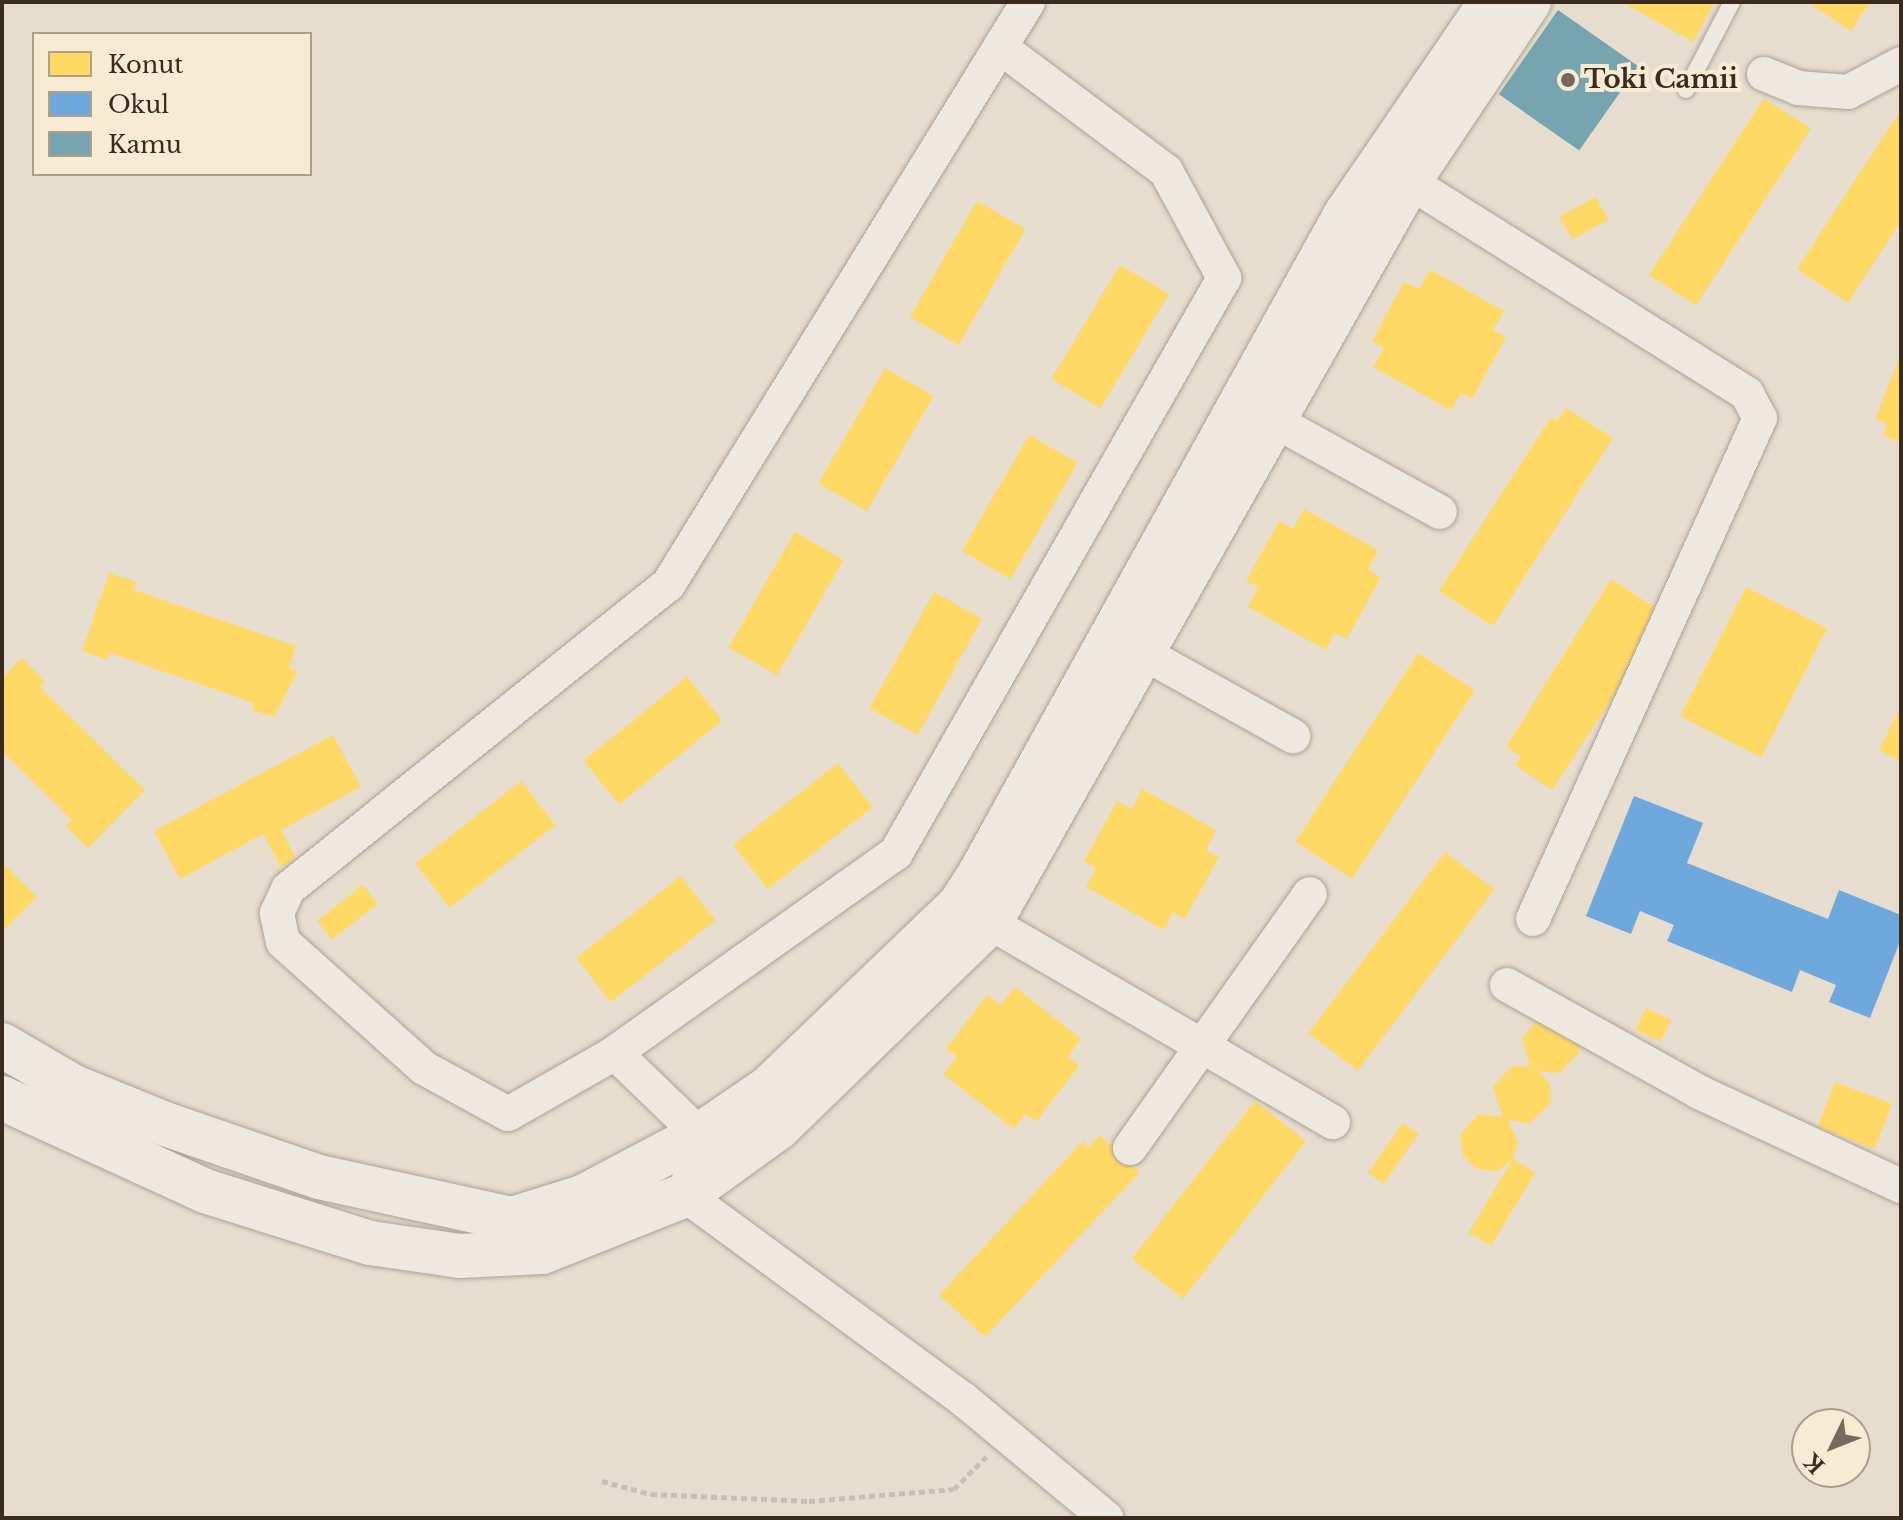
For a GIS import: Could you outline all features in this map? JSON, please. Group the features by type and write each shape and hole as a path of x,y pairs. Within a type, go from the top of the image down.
{"street":[{"path":"1000,47 1166,171 1224,278 896,853 615,1053 508,1114 424,1068 283,942 277,913 288,889 668,585 1000,47 1028,2"},
{"path":"2,1098 205,1191 370,1243 460,1256 542,1252 685,1195 779,1127 974,914 1256,410 1491,2"},
{"path":"1394,172 1529,2"},
{"path":"1764,74 1835,93 1873,85 1901,64"},
{"path":"1394,172 1747,394 1760,418 1533,919"},
{"path":"1256,410 1440,512"},
{"path":"1126,644 1293,736"},
{"path":"1130,1148 1310,894"},
{"path":"974,914 1333,1122"},
{"path":"2,1045 72,1086 193,1134 319,1177 512,1219 553,1211 700,1135 770,1087 974,914"},
{"path":"1507,985 1699,1092 1901,1186"},
{"path":"615,1053 700,1135"},
{"path":"685,1195 700,1135"},
{"path":"685,1195 1007,1436 1106,1518"}],"lane":[{"path":"1686,90 1732,2"}],"path":[{"path":"602,1481 651,1494 809,1501 954,1489 1007,1436"}],"building: Konut":[{"path":"1622,2 1715,2 1693,42"},
{"path":"1807,2 1870,2 1851,31"},
{"path":"1764,98 1811,128 1696,305 1649,275"},
{"path":"1901,110 1901,221 1848,303 1797,269"},
{"path":"1596,197 1608,220 1572,239 1560,216"},
{"path":"977,201 1025,229 958,345 910,317"},
{"path":"1120,265 1169,294 1100,408 1051,379"},
{"path":"1430,270 1504,311 1493,330 1506,337 1472,399 1461,393 1451,410 1373,367 1384,348 1372,341 1404,282 1419,289"},
{"path":"1901,353 1901,443 1883,435 1887,423 1875,420"},
{"path":"885,368 933,396 867,511 818,483"},
{"path":"1566,408 1613,438 1493,626 1439,591 1551,417 1557,421"},
{"path":"1029,435 1077,463 1010,579 962,551"},
{"path":"1304,509 1378,550 1368,570 1381,577 1347,639 1335,633 1326,650 1248,607 1258,587 1246,581 1279,521 1293,529"},
{"path":"795,532 843,560 777,675 728,647"},
{"path":"109,573 137,582 134,590 296,646 289,668 298,671 274,717 252,710 254,703 110,653 108,660 82,651"},
{"path":"1611,579 1667,615 1552,790 1515,765 1521,757 1506,747"},
{"path":"1746,587 1827,628 1761,758 1680,716"},
{"path":"934,592 982,619 918,735 870,708"},
{"path":"1418,653 1475,690 1352,879 1295,842"},
{"path":"22,658 45,682 40,687 145,790 88,848 66,826 72,820 2,751 2,678"},
{"path":"687,677 722,721 619,804 584,761"},
{"path":"1901,706 1901,762 1879,750"},
{"path":"333,735 361,787 281,830 296,859 281,867 263,834 180,879 154,831"},
{"path":"838,763 872,807 768,889 733,845"},
{"path":"521,781 555,825 450,908 415,863"},
{"path":"1142,789 1216,830 1206,850 1219,857 1185,919 1173,912 1164,930 1086,887 1096,868 1084,861 1117,801 1132,809"},
{"path":"1445,852 1495,889 1358,1071 1308,1033"},
{"path":"2,862 37,897 2,932"},
{"path":"681,876 715,920 611,1002 576,958"},
{"path":"363,885 378,904 332,940 317,921"},
{"path":"1015,987 1081,1039 1068,1057 1079,1066 1036,1122 1025,1114 1014,1129 943,1074 957,1057 946,1049 987,995 1001,1005"},
{"path":"1646,1008 1671,1020 1661,1042 1635,1030"},
{"path":"1540,1017 1580,1044 1579,1053 1559,1073 1538,1071 1550,1084 1551,1102 1530,1123 1508,1120 1518,1142 1513,1159 1497,1171 1477,1169 1463,1155 1460,1135 1478,1114 1503,1117 1493,1087 1512,1066 1530,1066 1522,1038"},
{"path":"1835,1082 1892,1104 1875,1149 1818,1127"},
{"path":"1255,1101 1306,1141 1183,1299 1132,1259"},
{"path":"1403,1123 1419,1134 1384,1184 1368,1173"},
{"path":"1100,1135 1140,1172 985,1337 939,1295 1083,1141 1089,1147"},
{"path":"1513,1159 1535,1172 1491,1246 1469,1233"}],"building: Okul":[{"path":"1634,796 1703,823 1687,863 1828,919 1839,890 1901,915 1901,939 1870,1018 1829,1002 1836,985 1800,970 1792,992 1667,941 1674,925 1640,911 1631,934 1586,916"}],"building: Kamu":[{"name":"Toki Camii","path":"1558,10 1638,66 1579,151 1499,94"}],"place":[{"name":"Toki Camii","path":"1568,80"}]}
